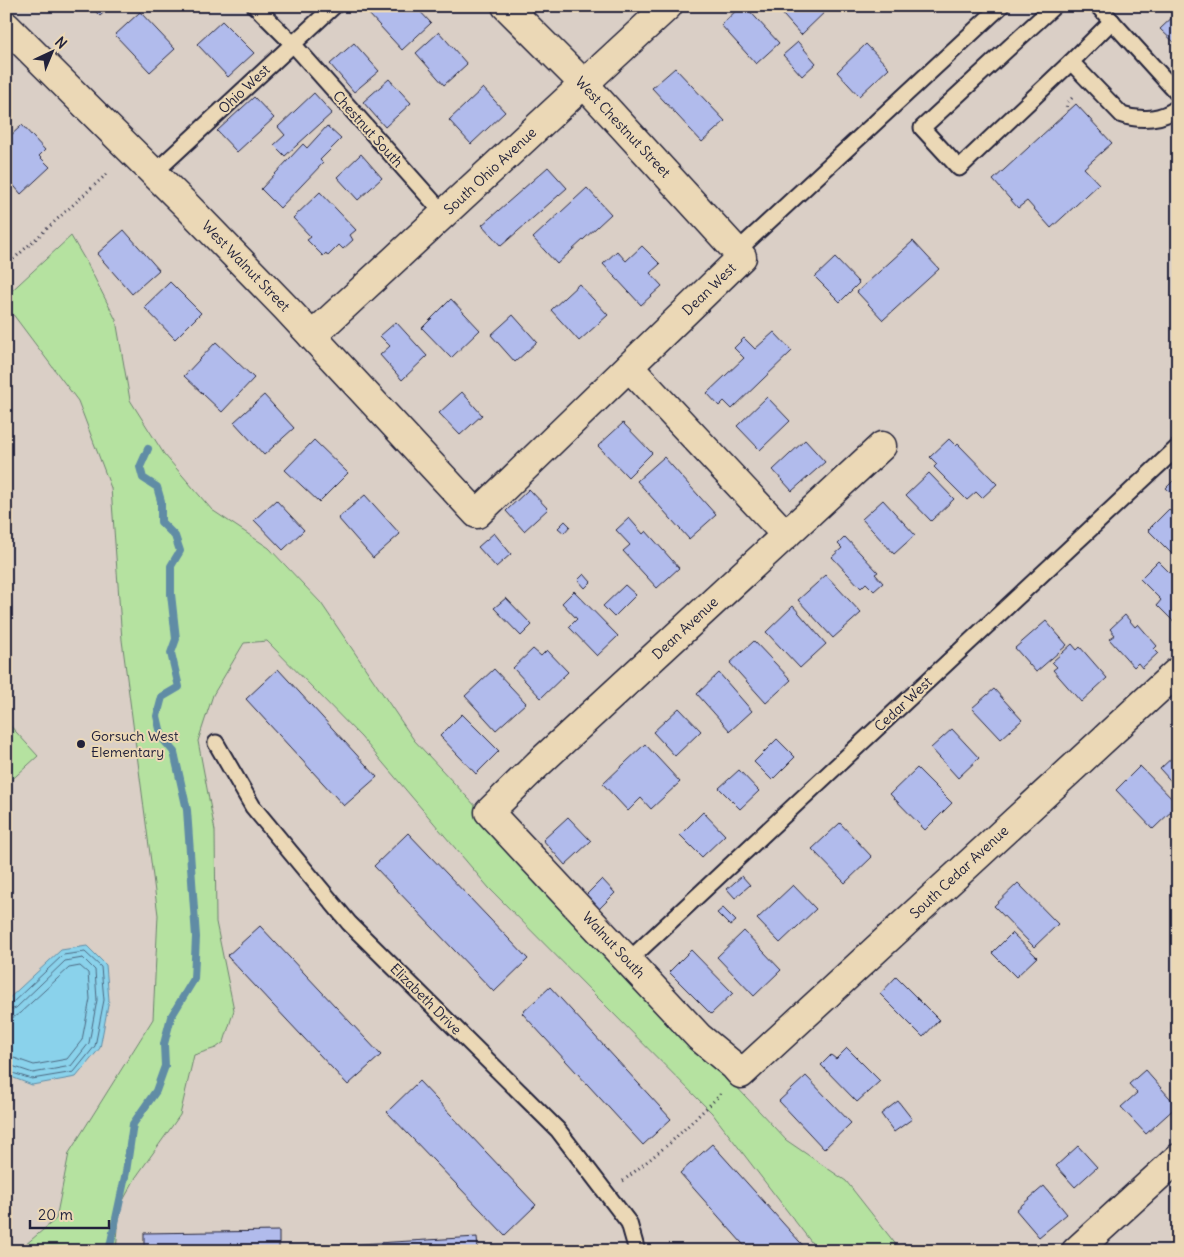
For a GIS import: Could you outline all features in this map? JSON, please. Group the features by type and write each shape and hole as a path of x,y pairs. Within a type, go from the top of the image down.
{"street":[{"name":"West Chestnut Street","path":"506,6 584,84 736,251"},
{"name":"South Ohio Avenue","path":"312,336 668,6"},
{"name":"West Walnut Street","path":"6,26 286,308 477,514"},
{"name":"Dean West","path":"477,514 742,258 736,251"},
{"path":"629,367 786,535"},
{"name":"Dean Avenue","path":"490,812 551,751 882,446"},
{"name":"South Cedar Avenue","path":"738,1070 1178,670"},
{"name":"Walnut South","path":"490,812 700,1036 738,1070"},
{"path":"1076,1251 1178,1158"}],"lane":[{"name":"Chestnut South","path":"255,6 293,44 444,214"},
{"name":"Ohio West","path":"154,173 334,6"},
{"name":"Dean West","path":"736,251 1000,6"},
{"path":"1054,6 922,128 959,168 1112,21"},
{"path":"1098,6 1178,94"},
{"path":"1071,62 1122,114 1133,119 1147,119 1171,113 1178,107"},
{"name":"Cedar West","path":"628,961 1178,447"},
{"name":"Elizabeth Drive","path":"216,743 253,807 349,923 558,1130 630,1223 637,1251"}],"path":[{"path":"1068,111 1066,109 1067,103 1075,95"},
{"path":"6,266 109,172"},
{"path":"608,1194 670,1143 720,1095 726,1073 738,1070"}],"green space":[{"path":"71,236 116,320 130,400 164,454 212,510 269,548 321,603 414,740 786,1140 846,1181 901,1251 818,1251 712,1113 489,888 361,737 267,641 244,643 213,695 198,741 215,831 216,922 234,1010 224,1042 216,1048 194,1055 180,1115 136,1177 120,1206 116,1251 26,1251 25,1245 56,1219 69,1153 153,1019 158,915 122,640 111,488 78,401 6,305 6,296"},
{"path":"6,721 38,756 6,785"}],"water":[{"path":"87,946 106,965 109,1000 100,1048 76,1077 32,1085 6,1075 6,1001 61,950"}],"building":[{"path":"90,6 111,6 100,16"},
{"path":"376,6 415,6 431,23 402,50 368,13"},
{"path":"553,6 563,6 557,11"},
{"path":"741,6 745,6 779,43 756,64 721,25"},
{"path":"775,6 831,6 801,35"},
{"path":"140,12 175,49 150,72 115,35"},
{"path":"1178,12 1178,46 1160,29"},
{"path":"222,21 254,53 228,77 197,44"},
{"path":"439,32 467,64 444,85 416,53"},
{"path":"798,42 816,63 802,76 783,55"},
{"path":"354,43 379,71 354,92 330,64"},
{"path":"866,44 889,68 859,96 837,72"},
{"path":"675,68 725,121 702,142 652,88"},
{"path":"389,79 411,103 385,127 363,102"},
{"path":"483,88 505,112 471,144 449,120"},
{"path":"314,93 332,113 285,156 274,145 285,135 278,127"},
{"path":"254,97 274,118 237,152 217,131"},
{"path":"1076,104 1112,143 1084,168 1099,184 1051,228 1027,201 1018,208 993,180"},
{"path":"22,125 45,150 39,156 50,167 21,194 9,180 6,183 6,140"},
{"path":"327,126 341,139 320,160 323,163 280,208 261,189 303,144 307,148"},
{"path":"361,154 382,178 358,200 337,177"},
{"path":"548,167 567,188 501,246 482,225"},
{"path":"587,188 611,214 557,264 533,238"},
{"path":"320,192 356,230 350,235 353,240 343,249 339,245 328,256 326,253 323,256 307,240 311,237 293,218"},
{"path":"124,230 159,270 132,294 97,254"},
{"path":"913,241 939,269 883,320 857,292"},
{"path":"642,246 660,264 650,273 662,286 641,305 603,264 617,251 626,261"},
{"path":"835,258 859,283 840,302 815,277"},
{"path":"170,282 201,313 175,339 144,307"},
{"path":"579,284 608,315 579,341 551,310"},
{"path":"451,299 480,330 451,358 422,328"},
{"path":"513,315 537,342 515,362 491,335"},
{"path":"396,322 427,356 402,380 380,355 390,346 380,336"},
{"path":"774,332 792,351 732,409 724,401 719,406 707,393 744,358 734,348 744,338 755,349"},
{"path":"216,342 254,378 222,412 184,376"},
{"path":"462,392 482,415 460,435 439,413"},
{"path":"264,395 294,428 264,455 234,422"},
{"path":"767,397 790,421 760,450 737,426"},
{"path":"623,423 652,453 628,477 598,446"},
{"path":"949,439 956,446 958,444 997,484 982,498 976,492 967,500 934,467 937,464 930,457"},
{"path":"314,440 348,473 319,502 285,470"},
{"path":"805,440 825,462 792,491 773,470"},
{"path":"664,457 716,515 689,539 637,481"},
{"path":"929,473 954,499 931,521 906,495"},
{"path":"1178,476 1178,499 1166,488"},
{"path":"529,489 548,509 524,531 506,511"},
{"path":"365,495 400,534 373,558 338,518"},
{"path":"276,500 304,530 283,550 254,520"},
{"path":"883,500 915,535 894,554 862,519"},
{"path":"1169,509 1178,518 1178,560 1148,530"},
{"path":"629,518 643,534 646,531 679,568 657,588 623,551 630,545 616,530"},
{"path":"565,521 570,526 564,533 558,528"},
{"path":"494,533 511,554 496,567 478,547"},
{"path":"845,537 878,572 875,574 883,583 874,591 866,583 861,588 832,557 842,548 838,544"},
{"path":"1158,561 1178,581 1177,625 1157,605 1161,600 1140,579"},
{"path":"584,574 591,582 585,588 578,580"},
{"path":"826,575 861,613 833,638 798,600"},
{"path":"625,585 636,595 614,617 603,606"},
{"path":"574,591 618,636 597,656 569,627 577,619 562,603"},
{"path":"506,598 532,625 521,636 494,608"},
{"path":"793,606 826,644 800,668 766,632"},
{"path":"1125,615 1135,627 1138,624 1157,646 1154,649 1158,653 1142,668 1138,663 1134,667 1109,639 1115,635 1110,629"},
{"path":"1046,621 1067,645 1036,672 1015,648"},
{"path":"754,641 791,680 766,703 730,663"},
{"path":"1072,644 1077,650 1080,647 1107,678 1081,702 1053,670 1057,667 1052,662"},
{"path":"533,649 541,656 547,650 568,672 541,698 513,668"},
{"path":"278,669 377,777 344,806 246,699"},
{"path":"494,669 526,703 496,730 465,696"},
{"path":"719,673 752,711 730,731 697,694"},
{"path":"994,689 1022,720 1001,739 972,708"},
{"path":"679,708 701,731 675,756 653,732"},
{"path":"462,714 499,751 476,774 440,736"},
{"path":"952,729 979,758 958,778 931,748"},
{"path":"777,739 795,757 772,780 754,762"},
{"path":"645,744 680,782 651,809 641,798 628,811 603,784"},
{"path":"1178,752 1178,789 1160,769"},
{"path":"1140,766 1178,805 1153,829 1116,790"},
{"path":"917,768 952,803 925,830 890,794"},
{"path":"739,770 759,791 740,809 719,788"},
{"path":"703,812 725,835 702,857 680,835"},
{"path":"568,817 591,841 565,865 543,840"},
{"path":"840,823 872,857 845,883 812,849"},
{"path":"408,833 528,959 494,992 374,866"},
{"path":"742,876 750,885 735,898 727,889"},
{"path":"602,879 615,893 599,909 586,895"},
{"path":"1018,883 1058,924 1034,947 994,906"},
{"path":"793,885 816,909 780,943 757,919"},
{"path":"723,908 736,921 730,926 717,913"},
{"path":"260,926 381,1055 348,1085 227,956"},
{"path":"744,931 781,970 754,996 717,957"},
{"path":"1012,933 1037,957 1016,977 992,953"},
{"path":"691,950 733,993 711,1014 669,972"},
{"path":"896,977 939,1020 923,1037 880,994"},
{"path":"550,987 671,1119 643,1145 522,1013"},
{"path":"847,1048 880,1081 857,1102 821,1065 831,1055 836,1059"},
{"path":"1145,1070 1177,1106 1146,1134 1121,1107 1137,1093 1129,1084"},
{"path":"806,1076 851,1123 824,1149 779,1101"},
{"path":"419,1081 536,1205 505,1235 387,1112"},
{"path":"898,1101 912,1119 894,1132 881,1114"},
{"path":"712,1144 808,1251 749,1251 680,1173"},
{"path":"1078,1146 1097,1167 1075,1187 1056,1166"},
{"path":"1044,1186 1067,1214 1039,1237 1016,1210"},
{"path":"279,1231 279,1251 144,1251 144,1233"},
{"path":"477,1237 478,1251 310,1251 310,1247"}],"waterway":[{"path":"109,1251 126,1172 133,1124 156,1091 165,1066 164,1044 171,1017 194,979 196,937 187,810 174,752 162,738 157,716 162,697 179,687 171,653 176,639 171,594 171,566 180,551 175,536 161,522 161,501 157,487 143,478 140,467 148,449"}],"place":[{"name":"Gorsuch West Elementary","path":"81,744"}]}
